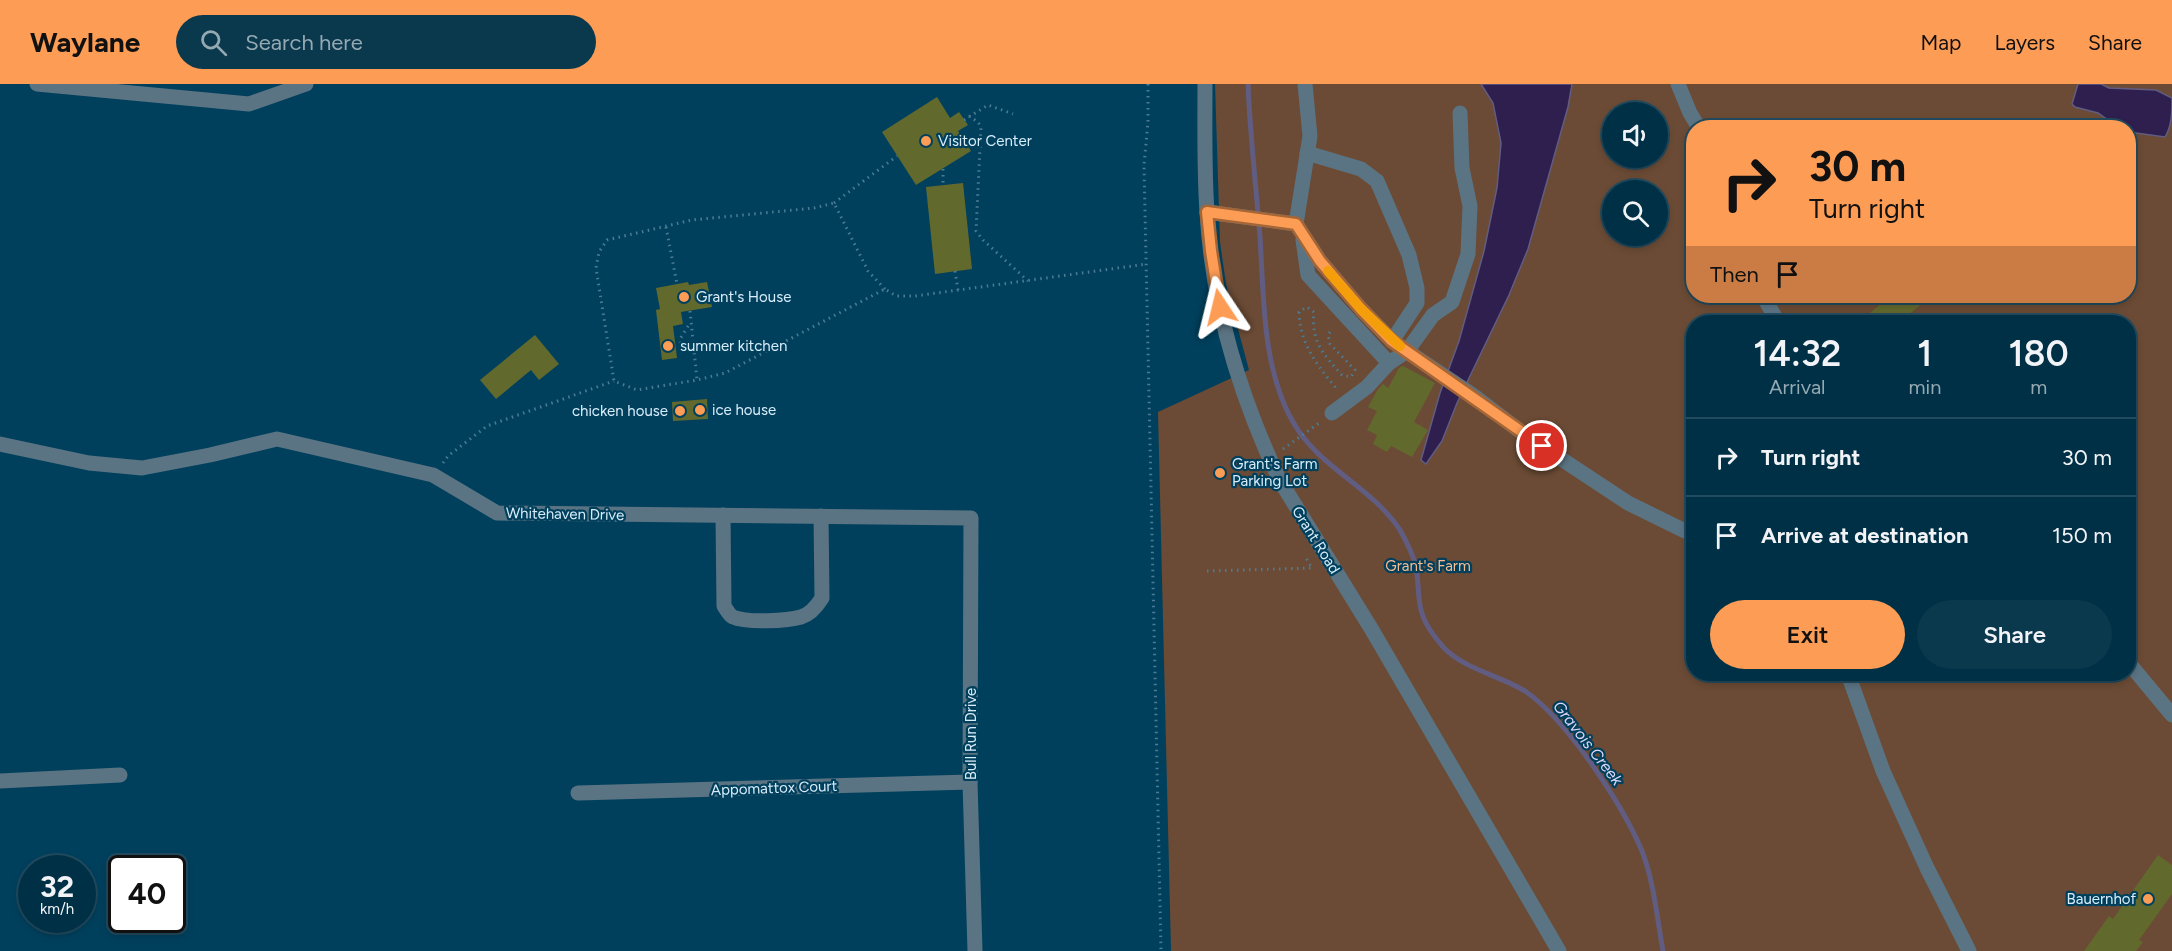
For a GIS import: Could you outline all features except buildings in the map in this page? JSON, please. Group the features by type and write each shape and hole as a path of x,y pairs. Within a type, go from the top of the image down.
{"street":[{"path":"37,84 249,105 306,84"},
{"name":"Grant Road","path":"1205,84 1207,212 1211,251 1224,326 1251,412 1279,479 1384,650 1560,951"},
{"path":"1305,84 1310,136 1299,229 1308,275 1389,363"},
{"path":"1678,84 1694,120"},
{"path":"1332,413 1367,387 1389,363 1407,351 1433,315 1452,302 1468,254 1470,206 1462,168 1460,113"},
{"path":"1307,153 1360,170 1377,182 1409,255 1417,288 1416,303 1392,341"},
{"path":"1207,212 1274,221 1299,229 1320,261 1392,341 1474,396 1525,435 1628,503 1686,531"},
{"name":"Whitehaven Drive","path":"0,444 89,463 142,468 277,439 434,475 497,513 971,518"},
{"path":"723,515 724,606 730,616 739,619 770,620 802,617 815,609 822,598 821,516"},
{"name":"Bull Run Drive","path":"971,518 970,782 975,951"},
{"path":"2136,672 2172,715"},
{"path":"1851,681 1883,771 1927,868 1969,951"},
{"path":"0,781 120,775"},
{"name":"Appomattox Court","path":"578,793 970,782"}],"path":[{"path":"1148,84 1149,123 1144,165 1161,951"},
{"path":"964,120 988,105 1013,114"},
{"path":"969,117 978,122 981,127 976,231 1028,281"},
{"path":"614,381 596,268 599,252 607,240 666,228 692,220 814,208 834,203 897,156"},
{"path":"943,169 944,185"},
{"path":"834,203 868,271 885,289 896,296 915,296 1147,264"},
{"path":"666,228 677,284"},
{"path":"955,272 958,290"},
{"path":"434,475 448,456 487,426 614,381 637,390 725,373 885,289"},
{"path":"1330,332 1328,334 1330,344 1355,370 1351,377 1342,375 1318,345 1313,328 1314,312 1307,308 1299,312 1303,340 1314,360 1347,401"},
{"path":"690,310 697,380"},
{"path":"682,349 680,339 691,322"},
{"path":"1284,448 1332,413"},
{"path":"1257,467 1254,471 1266,493"},
{"path":"1207,571 1312,568 1300,550"}],"green space":[{"name":"Grant's Farm","path":"1215,84 2172,84 2172,951 1171,951 1158,412 1249,370 1226,284 1220,242"}],"shaded area":[{"path":"1481,84 1572,84 1568,107 1528,249 1509,295 1457,403 1442,441 1426,464 1421,460 1440,393 1459,341 1484,251 1497,188 1501,143 1493,103"},
{"path":"2078,84 2101,84 2109,88 2156,90 2172,98 2172,114 2165,137 2136,133 2136,120 2108,120 2098,113 2075,107 2072,104"}],"waterway":[{"name":"Gravois Creek","path":"1248,84 1266,332 1275,379 1293,422 1317,452 1375,501 1400,530 1415,563 1423,616 1444,648 1462,662 1525,691 1558,722 1592,764 1621,810 1642,851 1652,888 1663,951"}],"slow traffic":[{"path":"1328,271 1361,309 1392,341 1400,346"}],"place":[{"name":"Visitor Center","path":"926,141"},
{"name":"Grant's House","path":"684,297"},
{"name":"summer kitchen","path":"668,346"},
{"name":"ice house","path":"700,410"},
{"name":"chicken house","path":"680,411"},
{"name":"Grant's Farm Parking Lot","path":"1220,473"},
{"name":"Bauernhof","path":"2148,899"}],"route":[{"path":"1220,307 1207,212 1296,224 1320,261 1392,341 1474,396 1542,446"}]}
